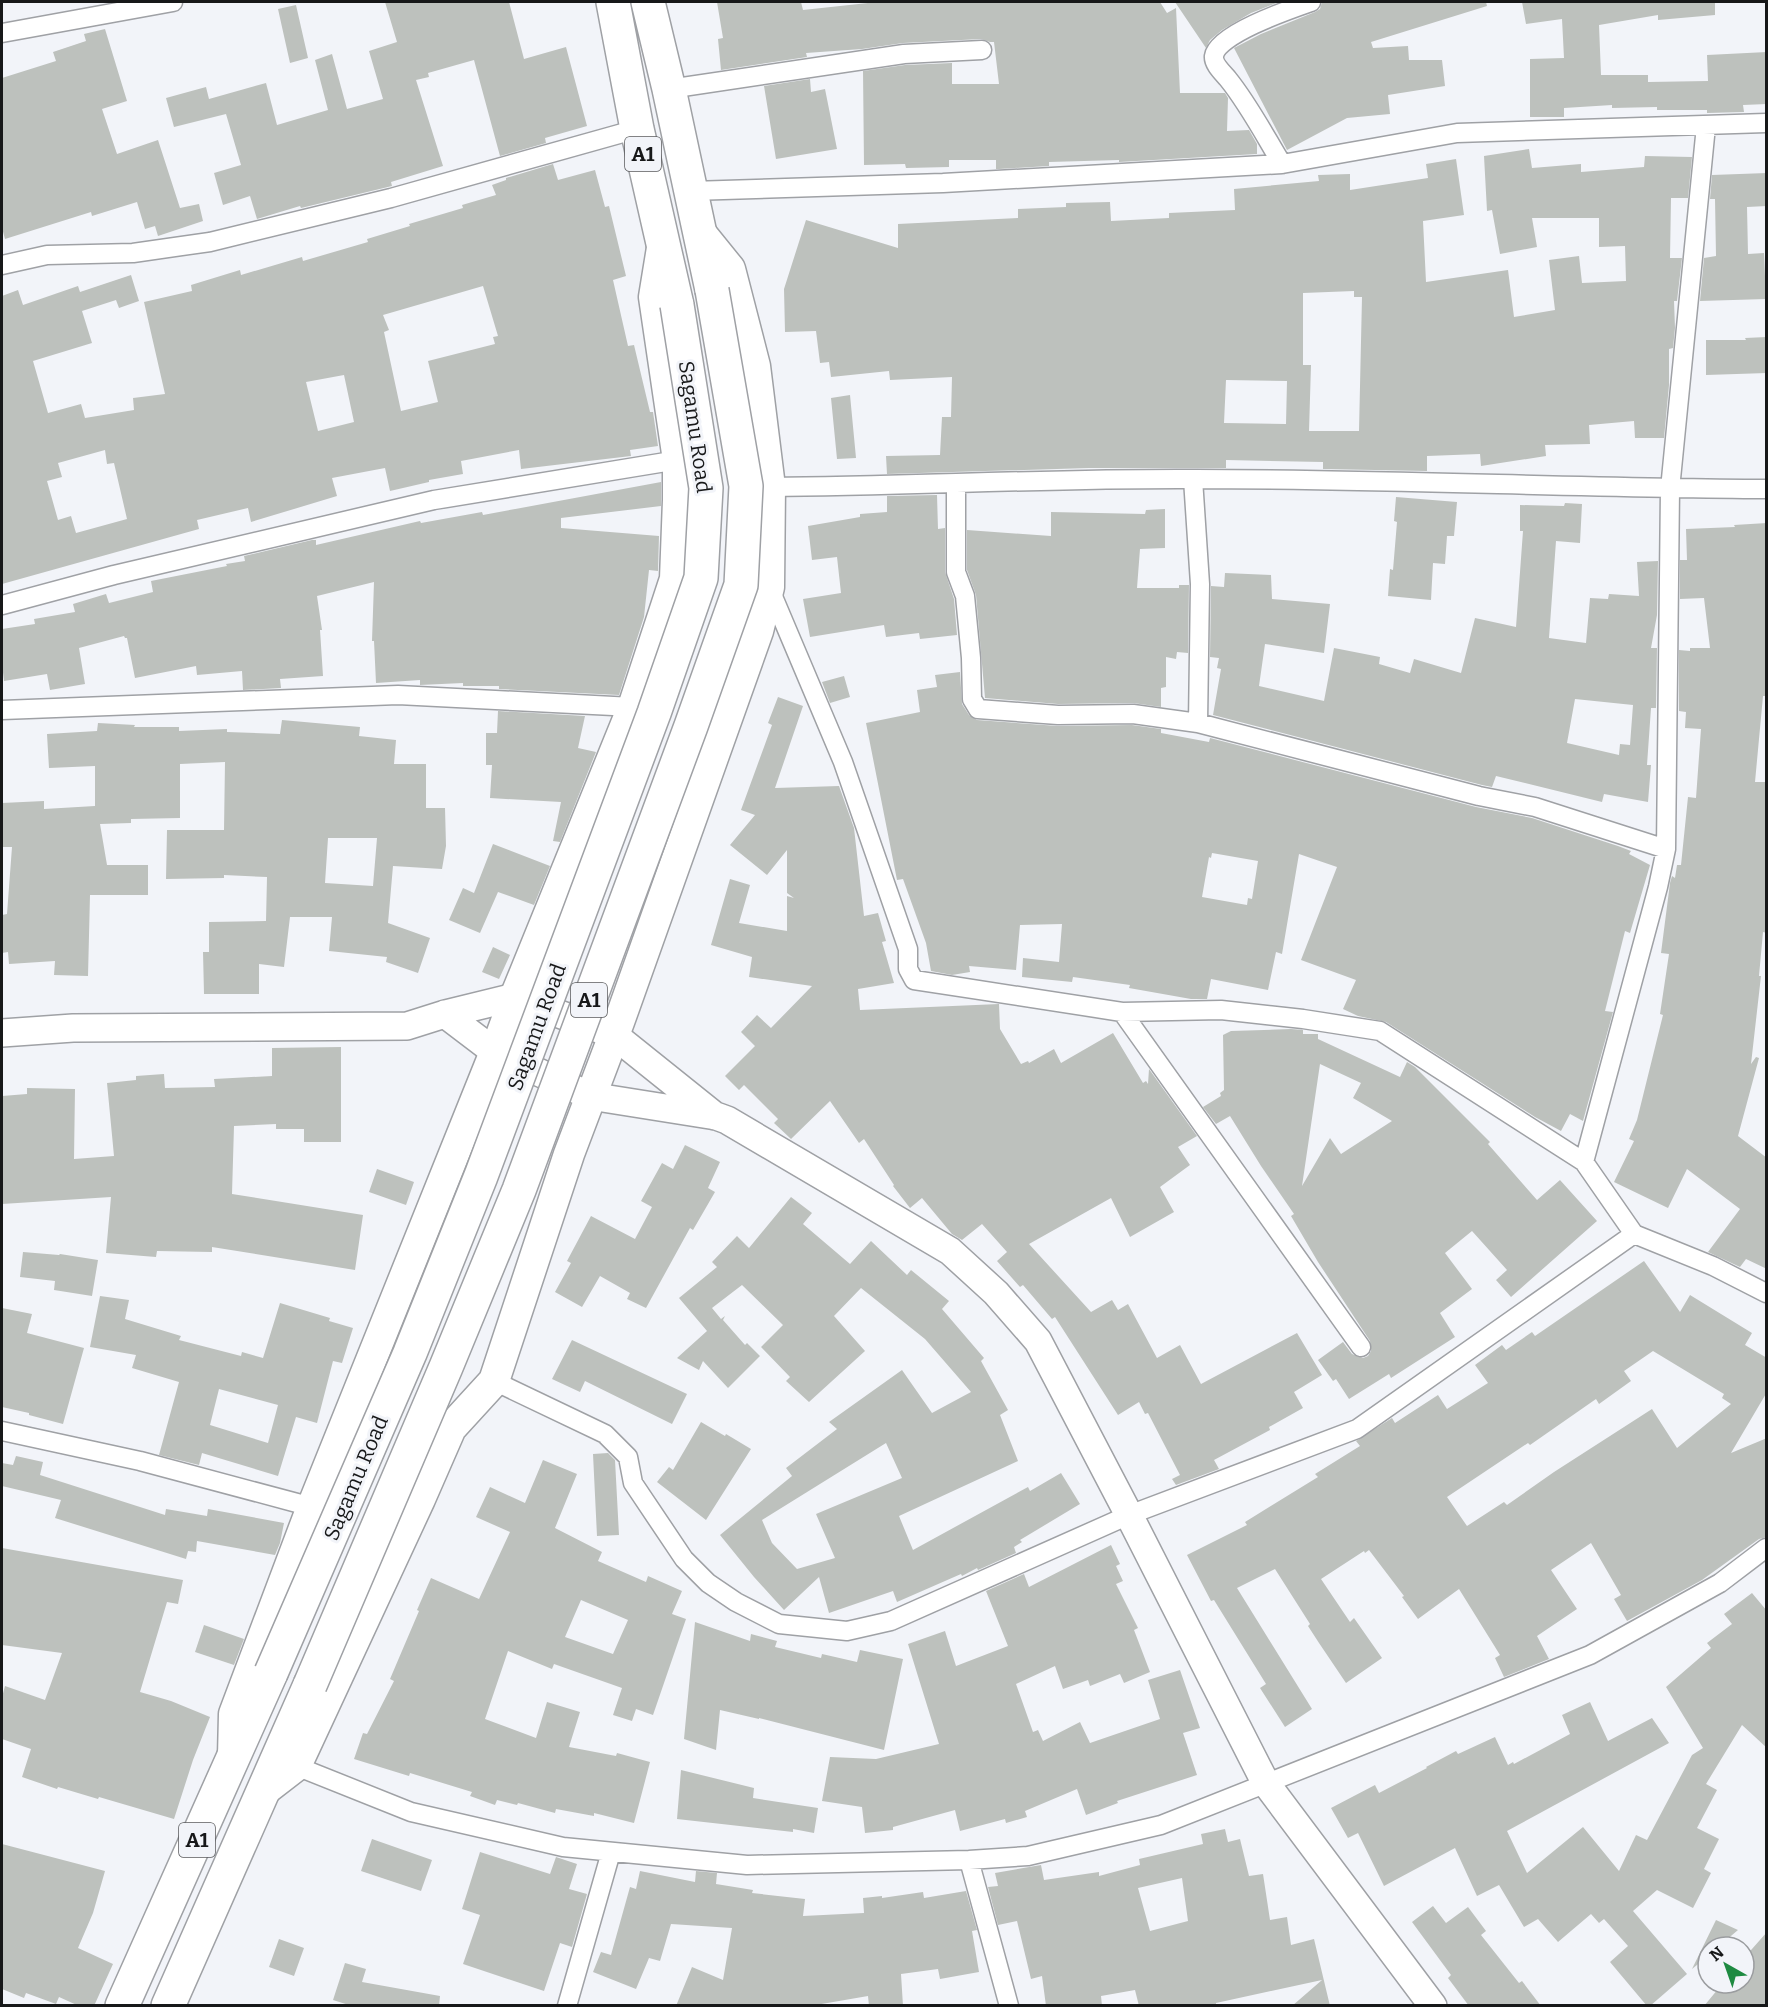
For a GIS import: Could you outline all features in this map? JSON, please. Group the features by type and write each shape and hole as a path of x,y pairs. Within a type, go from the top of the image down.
{"highway":[{"name":"Sagamu Road","path":"122,2006 232,1762 410,1353 481,1176 654,712 701,578 706,488 677,305 637,129 613,2"},
{"name":"Sagamu Road","path":"168,2006 265,1790 447,1367 519,1190 741,585 746,486 712,290 648,2"}],"main road":[{"path":"265,1790 296,1766 451,1428 494,1381 568,1154 614,1035 758,631 769,587 770,487 755,366 730,269 700,232"},
{"path":"232,1762 234,1714 312,1507 633,707 675,579 678,459 654,297 663,245"},
{"path":"2,1033 73,1028 407,1026 515,997 614,1035 716,1116"},
{"path":"445,1014 495,1052 590,1096 716,1116 727,1120 950,1251 996,1293 1038,1341 1265,1782 1433,2006"}],"street":[{"path":"2,33 173,2"},
{"path":"1282,164 1234,87 1214,62 1214,55 1218,46 1245,28 1311,2"},
{"path":"669,89 904,54 981,50"},
{"path":"691,191 943,183 1282,164 1457,133 1767,123"},
{"path":"1584,1162 1658,887 1665,849 1670,489 1706,126"},
{"path":"2,265 47,255 133,253 210,242 391,198 637,129"},
{"path":"2,605 114,575 434,500 678,459"},
{"path":"1193,479 1200,584 1198,723"},
{"path":"770,487 1193,479 1403,480 1670,489 1767,489"},
{"path":"956,484 956,572 964,596 971,658 972,699 978,709 1058,715 1133,714 1198,723 1479,796 1535,807 1665,849"},
{"path":"769,587 843,762 908,949 908,969 914,980 1122,1012 1221,1010 1303,1019 1380,1031 1584,1162 1634,1234 1713,1266 1767,1293"},
{"path":"2,710 398,695 633,707"},
{"path":"1122,1012 1361,1347"},
{"path":"494,1381 605,1434 628,1457 633,1483 684,1559 708,1583 736,1602 779,1624 847,1631 891,1621 1129,1515 1357,1429 1634,1234"},
{"path":"2,1431 140,1461 312,1507"},
{"path":"296,1766 411,1812 563,1847 747,1865 969,1860 1028,1856 1161,1824 1590,1655 1720,1583 1767,1548"},
{"path":"567,2006 611,1852"},
{"path":"969,1860 1009,2006"}],"building":[{"path":"385,2 509,2 524,59 566,47 587,126 545,138 546,143 500,156 474,60 428,73 429,77 416,80 443,166 391,182 392,186 301,208 300,206 257,219 250,196 223,205 214,173 241,165 226,114 174,127 166,98 206,87 209,99 266,83 277,125 328,110 315,60 332,54 347,109 383,99 369,51 397,42"},
{"path":"717,2 801,2 803,10 877,2 1160,2 1167,13 1176,8 1180,93 1225,93 1228,98 1227,131 1249,130 1257,144 1257,154 1119,162 1119,160 1049,162 1049,166 999,169 996,169 996,160 949,160 949,167 906,168 905,164 864,165 863,71 905,65 952,63 952,84 999,84 994,42 981,39 903,43 806,53 807,57 721,70 718,39 723,38"},
{"path":"1175,2 1279,2 1251,13 1222,30 1210,40 1206,48"},
{"path":"1322,2 1486,2 1487,6 1371,42 1373,48 1408,46 1409,60 1442,60 1445,86 1388,95 1390,114 1347,118 1287,150 1234,48 1261,34 1315,12 1320,9"},
{"path":"1522,2 1715,2 1715,15 1658,20 1658,15 1599,25 1601,75 1648,75 1648,82 1708,81 1707,55 1767,52 1767,104 1743,105 1744,112 1707,113 1707,110 1657,110 1657,107 1612,108 1612,105 1564,108 1564,117 1530,117 1530,59 1564,58 1562,19 1526,24"},
{"path":"296,5 308,58 290,63 278,9"},
{"path":"105,29 127,101 102,109 117,154 158,140 180,208 199,204 203,221 158,236 155,226 145,229 137,202 92,216 91,212 5,239 2,228 2,78 56,61 53,52 86,41 84,34"},
{"path":"810,79 811,92 825,89 837,149 776,159 764,86"},
{"path":"1529,149 1532,168 1581,164 1581,172 1644,167 1645,156 1692,157 1688,198 1671,198 1670,258 1682,258 1677,301 1674,301 1673,348 1669,349 1669,385 1664,438 1635,438 1634,421 1589,425 1590,444 1545,445 1546,456 1481,466 1480,454 1427,456 1427,471 1323,469 1323,462 1226,460 1226,468 1089,468 887,474 886,456 940,455 942,417 951,417 952,377 890,380 889,371 831,377 829,362 820,363 816,331 785,332 784,289 806,220 898,248 898,224 1018,218 1018,209 1066,207 1066,203 1110,202 1111,221 1169,218 1169,213 1235,210 1234,189 1319,181 1318,175 1350,174 1350,190 1428,178 1426,164 1456,159 1464,215 1423,221 1426,282 1508,270 1514,317 1555,310 1549,260 1579,256 1582,283 1626,281 1625,246 1599,247 1599,218 1532,218 1537,247 1500,254 1492,210 1487,211 1484,156","holes":["1354,291 1354,297 1362,297 1359,431 1309,431 1311,365 1303,365 1303,293","1226,380 1287,381 1286,424 1224,423"]},
{"path":"553,164 558,180 595,170 605,207 609,206 626,276 613,280 628,346 634,345 650,412 653,412 658,446 630,450 631,456 521,469 519,450 461,461 463,474 429,480 429,482 390,491 385,468 332,478 337,496 251,522 248,508 197,520 199,529 2,584 2,296 18,290 23,305 78,286 80,292 131,275 139,301 119,308 116,300 82,311 92,343 33,361 48,413 81,404 85,418 134,410 133,398 165,394 144,302 192,291 191,285 240,270 241,275 302,257 303,261 368,242 367,239 496,195 492,185 506,178","holes":["483,286 498,336 493,337 495,344 428,361 438,402 401,411 384,332 389,330 383,315","344,375 354,422 318,431 306,382","105,450 107,464 114,463 127,519 76,533 71,516 58,520 47,481 62,477 58,463"]},
{"path":"1767,173 1767,206 1747,207 1748,254 1764,253 1766,299 1700,301 1704,258 1716,256 1715,199 1710,199 1712,175"},
{"path":"1767,337 1767,373 1706,375 1706,340 1746,340 1745,338"},
{"path":"850,395 856,458 837,459 831,398"},
{"path":"661,482 661,506 561,518 561,528 659,536 658,571 649,570 644,617 619,695 499,689 499,686 463,686 463,683 420,685 420,680 376,683 374,641 372,641 374,582 317,596 322,630 320,630 323,676 280,679 281,688 243,690 242,671 197,675 196,666 135,678 127,638 124,636 79,648 85,684 50,690 47,674 4,681 2,629 35,624 34,619 75,612 73,604 106,594 109,603 153,592 151,581 227,566 226,564 245,561 244,556 312,540 316,540 316,545 420,521 421,523 482,512 483,515"},
{"path":"937,495 938,529 945,528 945,572 954,599 957,635 920,639 919,633 886,637 884,625 810,637 803,599 841,593 837,557 812,560 808,526 860,517 860,514 887,512 887,496"},
{"path":"1396,497 1457,502 1454,536 1447,536 1445,564 1433,563 1431,600 1388,596 1390,569 1393,570 1397,522 1394,521"},
{"path":"1565,503 1582,504 1580,543 1556,541 1549,638 1586,643 1590,598 1608,599 1609,594 1639,596 1637,562 1658,561 1657,615 1651,648 1657,648 1656,708 1651,708 1647,765 1651,765 1648,802 1604,794 1602,802 1496,776 1492,787 1482,785 1213,715 1221,669 1217,668 1219,658 1210,657 1211,586 1224,587 1225,573 1271,575 1272,599 1330,604 1324,653 1265,644 1259,686 1324,701 1334,648 1380,657 1379,664 1410,673 1414,659 1461,673 1475,618 1516,627 1523,531 1520,531 1520,505 1564,506","holes":["1575,699 1633,705 1630,745 1620,744 1619,755 1567,743"]},
{"path":"1165,509 1165,548 1140,549 1137,588 1179,588 1179,585 1189,585 1188,653 1177,652 1176,659 1166,657 1166,687 1161,688 1161,707 1133,703 1058,704 985,698 976,595 967,570 967,530 1051,536 1051,512 1145,514 1146,510"},
{"path":"1767,523 1767,696 1763,696 1755,782 1767,782 1767,933 1763,932 1759,976 1761,976 1751,1064 1756,1057 1759,1058 1738,1136 1767,1158 1767,1269 1746,1259 1740,1267 1708,1252 1740,1209 1687,1169 1668,1208 1614,1182 1634,1141 1629,1139 1637,1120 1663,1015 1660,1014 1669,954 1661,953 1670,883 1672,876 1675,878 1677,865 1681,865 1688,797 1696,798 1701,729 1685,728 1686,712 1679,711 1679,650 1710,648 1704,598 1680,599 1680,560 1687,560 1686,529"},
{"path":"960,672 962,704 969,715 977,720 1058,726 1132,725 1161,729 1161,733 1209,742 1210,738 1476,807 1532,818 1631,851 1629,854 1650,865 1630,933 1625,931 1605,1011 1613,1012 1583,1121 1570,1114 1561,1131 1535,1117 1386,1022 1358,1016 1343,1009 1356,980 1301,960 1337,867 1299,854 1282,954 1276,952 1268,990 1211,979 1207,999 1191,999 1129,988 1130,985 1073,977 1072,982 1022,977 1023,958 1059,962 1062,924 1020,925 1016,970 969,966 970,972 952,975 931,971 926,943 903,879 897,880 866,723 920,712 917,690 937,687 935,675","holes":["1212,853 1258,861 1252,899 1248,898 1247,905 1202,897 1209,857 1211,858"]},
{"path":"844,676 850,697 830,703 822,682"},
{"path":"778,697 803,706 775,788 839,786 854,828 864,916 878,913 886,941 882,942 894,983 858,989 860,1010 999,1004 1000,1029 1021,1064 1028,1061 1029,1063 1054,1049 1061,1063 1113,1033 1143,1083 1146,1081 1148,1084 1149,1069 1197,1136 1178,1147 1190,1165 1160,1187 1174,1212 1130,1237 1111,1198 1029,1244 1091,1312 1112,1300 1118,1310 1128,1304 1157,1358 1180,1345 1201,1384 1297,1333 1322,1375 1294,1392 1303,1408 1269,1427 1270,1430 1214,1460 1219,1469 1176,1485 1172,1479 1180,1475 1148,1413 1145,1414 1139,1402 1118,1415 1055,1317 1052,1319 1023,1285 1020,1287 997,1261 1007,1252 982,1224 962,1240 952,1234 922,1198 910,1208 893,1186 864,1139 859,1143 830,1101 791,1139 774,1123 778,1119 744,1085 739,1090 725,1076 755,1046 741,1032 757,1015 771,1028 812,986 749,977 752,957 711,945 730,879 750,885 739,923 787,931 787,896 794,898 787,893 787,850 767,875 730,845 755,815 741,810 772,725 768,723"},
{"path":"498,711 585,716 578,748 596,752 560,842 553,841 561,802 490,798 492,765 486,765 486,733 497,733"},
{"path":"282,720 360,727 359,736 396,740 394,764 426,764 426,808 445,808 446,846 442,869 393,866 388,923 430,938 418,973 386,962 387,957 329,951 332,917 290,917 284,967 259,964 259,994 204,994 203,952 209,952 209,922 266,921 267,877 224,875 224,878 166,879 167,830 224,830 225,762 180,764 180,818 131,819 131,823 100,824 107,865 148,865 148,895 90,895 88,976 54,975 55,961 9,964 8,952 2,953 2,915 7,914 12,847 2,847 2,803 44,801 44,809 95,806 95,766 49,768 47,734 97,731 98,723 135,725 134,727 179,727 179,731 227,729 227,732 280,734","holes":["328,838 377,838 373,886 325,883"]},
{"path":"493,844 550,866 534,905 498,892 480,933 449,920 463,888 474,893"},
{"path":"493,947 510,955 499,979 482,972"},
{"path":"1291,1029 1303,1030 1303,1034 1318,1034 1318,1039 1400,1077 1407,1062 1415,1067 1490,1142 1488,1144 1537,1200 1560,1180 1597,1221 1511,1297 1496,1280 1507,1270 1472,1231 1445,1253 1472,1289 1440,1313 1455,1337 1391,1378 1389,1374 1349,1399 1336,1379 1333,1381 1318,1360 1343,1342 1352,1354 1363,1358 1371,1351 1370,1341 1318,1262 1291,1216 1294,1214 1230,1116 1216,1124 1203,1107 1221,1096 1220,1093 1224,1090 1223,1035 1231,1031","holes":["1320,1064 1361,1083 1353,1098 1392,1121 1341,1154 1330,1138 1302,1186"]},
{"path":"341,1047 341,1142 304,1142 304,1129 276,1129 276,1124 234,1126 232,1194 363,1215 355,1270 212,1247 212,1252 157,1251 156,1257 106,1253 111,1197 2,1204 2,1096 27,1094 27,1088 75,1089 74,1159 114,1156 107,1083 136,1080 136,1076 164,1074 165,1088 215,1087 214,1079 272,1076 272,1048"},
{"path":"685,1145 720,1162 708,1188 715,1192 693,1230 690,1228 646,1308 627,1299 630,1293 600,1276 582,1307 555,1292 571,1263 567,1261 591,1216 635,1239 652,1207 641,1201 662,1163 673,1169"},
{"path":"377,1169 414,1182 406,1205 369,1192"},
{"path":"791,1197 812,1213 803,1224 850,1264 871,1241 907,1275 911,1270 949,1301 942,1309 984,1358 981,1361 1008,1410 1000,1415 1018,1461 899,1516 913,1550 1028,1487 1030,1491 1061,1473 1080,1504 1020,1540 1022,1542 1014,1547 1016,1553 897,1602 893,1591 829,1613 819,1577 784,1610 720,1535 792,1476 786,1468 837,1429 829,1422 902,1370 932,1413 971,1392 925,1339 861,1288 834,1316 865,1351 809,1402 786,1381 790,1377 761,1347 783,1325 742,1285 712,1308 721,1319 725,1316 723,1320 745,1345 747,1343 760,1356 728,1388 703,1361 699,1370 677,1358 707,1331 679,1298 717,1267 712,1262 737,1236 749,1248","holes":["886,1443 902,1478 816,1514 835,1558 797,1569 772,1543 762,1520"]},
{"path":"23,1252 60,1254 98,1260 92,1296 54,1290 55,1281 20,1277"},
{"path":"1644,1261 1680,1312 1690,1295 1752,1333 1745,1345 1767,1358 1767,1392 1731,1453 1767,1438 1767,1537 1759,1539 1702,1580 1627,1621 1614,1599 1621,1595 1591,1543 1551,1570 1577,1609 1537,1636 1549,1659 1504,1677 1495,1658 1500,1655 1459,1589 1418,1619 1402,1597 1404,1596 1369,1550 1321,1579 1350,1622 1354,1618 1382,1658 1346,1683 1308,1626 1310,1624 1275,1569 1237,1588 1312,1709 1285,1727 1260,1688 1266,1684 1214,1600 1211,1601 1187,1555 1247,1525 1245,1522 1318,1477 1315,1474 1360,1446 1356,1441 1392,1418 1395,1423 1438,1395 1447,1409 1488,1383 1475,1365 1502,1345 1506,1350 1532,1332 1535,1336","holes":["1653,1351 1724,1394 1722,1398 1731,1404 1677,1448 1652,1409 1507,1505 1504,1502 1467,1526 1447,1497 1528,1443 1530,1445 1596,1399 1599,1404 1631,1381 1624,1371"]},
{"path":"100,1296 129,1300 125,1319 181,1336 179,1340 241,1356 242,1352 263,1358 280,1303 330,1318 329,1321 353,1328 342,1363 333,1361 317,1423 296,1417 278,1476 202,1453 199,1465 159,1455 179,1382 132,1368 136,1355 90,1347","holes":["219,1389 278,1405 268,1443 210,1425"]},
{"path":"2,1308 32,1314 27,1333 84,1348 63,1424 2,1407"},
{"path":"572,1340 687,1394 672,1424 585,1381 580,1392 552,1379"},
{"path":"701,1422 751,1449 706,1520 657,1482 669,1467 673,1470"},
{"path":"608,1453 615,1460 619,1535 597,1536 593,1454"},
{"path":"16,1456 43,1462 40,1475 165,1515 166,1509 207,1516 208,1509 284,1523 280,1543 275,1555 197,1541 196,1552 188,1551 186,1559 55,1518 61,1500 2,1486 2,1463 13,1465"},
{"path":"543,1460 577,1474 555,1528 602,1552 598,1561 646,1582 648,1576 682,1591 672,1614 686,1619 653,1715 636,1709 632,1721 613,1715 622,1688 554,1664 552,1669 508,1651 485,1719 536,1738 547,1702 580,1712 569,1747 616,1756 617,1753 650,1762 634,1823 594,1813 594,1816 556,1809 555,1813 497,1800 495,1805 470,1796 472,1792 354,1759 363,1733 367,1734 394,1681 390,1679 431,1578 479,1599 510,1532 476,1517 490,1487 525,1503","holes":["581,1600 628,1620 613,1654 565,1637"]},
{"path":"1111,1545 1120,1564 1116,1566 1123,1581 1116,1584 1138,1628 1134,1630 1150,1672 1124,1683 1120,1674 1090,1686 1088,1680 1063,1689 1055,1666 1016,1684 1033,1732 1038,1730 1043,1741 1080,1722 1090,1743 1160,1719 1148,1680 1180,1670 1200,1728 1183,1733 1197,1775 1117,1801 1118,1803 1086,1815 1077,1789 1025,1811 1027,1817 1006,1823 1005,1819 960,1831 955,1810 893,1827 893,1830 865,1833 862,1807 822,1801 830,1757 876,1759 939,1744 908,1644 945,1631 956,1666 1008,1646 986,1591 1024,1574 1029,1587"},
{"path":"2,1548 183,1580 178,1604 167,1602 140,1692 171,1701 210,1717 174,1819 99,1797 98,1799 58,1787 57,1789 22,1777 31,1749 2,1739 2,1697 5,1686 45,1700 62,1653 2,1645"},
{"path":"1752,1593 1767,1611 1767,1748 1742,1725 1706,1784 1717,1790 1697,1828 1719,1839 1704,1869 1711,1873 1693,1908 1657,1890 1633,1911 1687,1974 1650,2006 1647,2006 1610,1962 1628,1946 1604,1919 1599,1923 1591,1914 1558,1942 1538,1919 1524,1927 1499,1885 1477,1896 1455,1848 1384,1886 1358,1833 1348,1838 1331,1808 1375,1785 1379,1793 1456,1751 1458,1754 1495,1737 1508,1765 1513,1762 1514,1764 1570,1734 1562,1715 1590,1702 1608,1741 1652,1718 1669,1743 1507,1831 1527,1873 1583,1827 1619,1871 1636,1835 1647,1840 1692,1755 1703,1748 1666,1687 1711,1648 1707,1643 1732,1624 1724,1614"},
{"path":"695,1622 750,1641 751,1634 777,1641 775,1647 821,1658 822,1654 857,1662 860,1650 903,1659 884,1750 720,1710 716,1750 684,1739"},
{"path":"204,1625 244,1639 234,1665 195,1652"},
{"path":"681,1770 754,1788 753,1798 818,1808 814,1833 793,1829 793,1832 677,1819"},
{"path":"1225,1829 1228,1842 1240,1839 1249,1876 1263,1874 1270,1920 1287,1917 1291,1945 1314,1939 1330,2006 1292,2006 1322,1980 1216,2003 1216,2006 1139,2006 1135,1990 1101,1996 1102,2006 1046,2006 1042,1976 1031,1979 1017,1921 998,1925 988,1887 998,1886 995,1873 1041,1865 1044,1880 1099,1872 1099,1876 1140,1865 1139,1859 1203,1844 1201,1834","holes":["1182,1878 1188,1921 1150,1931 1138,1888"]},
{"path":"372,1839 432,1860 421,1891 361,1871"},
{"path":"2,1844 105,1871 93,1913 78,1948 113,1964 94,2006 79,2006 59,1997 56,2004 26,1993 24,1998 2,1989"},
{"path":"480,1852 550,1874 556,1857 577,1864 569,1889 587,1894 572,1947 560,1943 544,1991 463,1964 480,1915 462,1909"},
{"path":"640,1871 695,1882 696,1871 717,1873 716,1884 753,1890 752,1893 805,1899 803,1916 864,1913 863,1898 882,1896 882,1898 923,1892 924,1898 966,1891 977,1930 972,1931 979,1972 940,1979 938,1969 901,1974 903,2006 869,2006 868,1996 810,2006 676,2006 692,1967 723,1980 732,1928 671,1924 660,1961 649,1958 636,1989 593,1972 601,1952 611,1955 630,1887 636,1889"},
{"path":"1433,1906 1446,1923 1468,1907 1486,1931 1481,1935 1519,1983 1522,1981 1541,2006 1469,2006 1448,1978 1451,1975 1412,1922"},
{"path":"1716,1920 1738,1930 1732,1935 1709,1935"},
{"path":"1767,1932 1767,2006 1704,2006 1713,1995 1756,1995 1756,1944"},
{"path":"279,1939 304,1948 294,1976 269,1967"},
{"path":"345,1963 366,1969 362,1982 440,1996 439,2006 352,2006 333,2000"}]}
